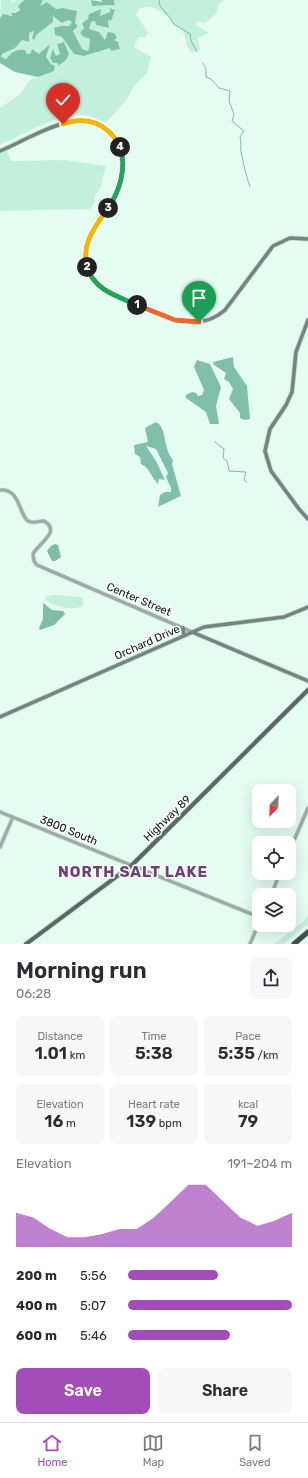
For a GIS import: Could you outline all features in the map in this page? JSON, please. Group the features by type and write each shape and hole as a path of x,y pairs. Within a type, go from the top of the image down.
{"highway":[{"path":"294,944 308,932"}],"main road":[{"path":"0,151 72,121 93,122 110,131 120,149 122,168 116,196 92,231 87,243 85,257 88,271 94,281 106,291 175,320 199,322 220,314 273,246 290,238 308,239"},
{"path":"308,320 297,348 294,385 291,396 270,429 265,451 271,471 299,510 308,519"},
{"name":"Orchard Drive","path":"0,717 192,632 214,625 284,617 308,607"},
{"path":"183,628 184,636"},
{"name":"Center Street","path":"192,632 308,681"},
{"name":"Highway 89","path":"26,944 132,865 308,690"}],"street":[{"name":"Center Street","path":"0,490 7,491 17,499 28,520 33,522 44,521 50,526 49,536 35,550 33,558 39,566 192,632"},
{"path":"296,836 308,808"},
{"name":"3800 South","path":"0,812 252,914"},
{"path":"0,847 13,817"},
{"path":"250,944 255,932"}],"shaded area":[{"path":"1,0 12,0 11,3 16,0 24,0 20,8 15,13 0,18"},
{"path":"24,0 43,0 40,6 47,2 56,9 62,8 77,11 75,23 78,26 73,31 82,49 87,51 89,49 90,39 84,37 80,33 84,28 82,23 88,19 89,14 101,9 100,16 110,12 110,8 115,10 111,21 108,20 109,28 96,25 95,21 91,22 89,29 99,32 105,40 108,32 114,33 117,38 114,40 118,42 120,49 111,51 110,48 84,56 74,54 62,37 55,35 54,28 69,26 72,22 68,20 62,23 53,16 53,22 37,34 34,40 32,38 34,31 29,33 29,42 22,40 15,48 2,54 1,57 6,59 12,53 19,50 25,50 27,54 30,54 32,49 39,54 50,44 46,57 51,64 55,66 54,71 38,77 15,72 0,63 0,18 3,14 12,16 11,13 15,13 20,10 18,6"},
{"path":"43,0 91,0 92,6 115,5 114,0 224,0 218,5 217,13 205,23 197,22 196,25 209,33 198,38 200,50 191,52 181,29 173,25 169,18 164,14 155,8 150,7 138,10 136,15 148,32 146,37 139,37 134,47 151,57 147,73 135,85 126,100 106,123 85,115 64,117 42,125 0,145 0,108 20,94 30,80 54,71 55,66 46,58 49,44 39,55 32,49 30,54 27,54 25,50 17,51 12,53 6,59 1,57 2,54 15,48 22,40 29,42 29,33 34,31 32,38 34,40 37,34 53,22 53,16 62,23 68,20 72,22 69,26 61,26 54,29 55,35 62,37 74,54 84,56 110,48 111,51 120,49 118,42 113,40 117,38 113,33 108,32 105,41 99,32 89,29 91,22 96,21 96,25 109,28 108,19 111,20 115,9 110,8 110,12 100,16 101,9 89,14 88,19 82,23 84,28 80,33 84,37 90,39 89,49 87,51 82,49 73,31 78,26 75,23 77,11 62,8 56,9 47,2 39,6","holes":["63,42 69,54 66,60 58,66 58,63 53,63 50,58 53,50 56,56 60,54 57,44"]},
{"path":"91,0 102,2 101,0 114,0 115,5 92,6"},
{"path":"64,42 69,54 66,60 58,66 58,63 53,63 50,58 53,49 56,56 60,54 57,44"},
{"path":"7,151 11,161 65,160 106,166 100,188 95,196 95,202 90,209 0,211 0,154"},
{"path":"233,357 234,367 247,386 250,419 244,420 240,418 240,413 229,399 233,389 229,382 224,379 226,373 214,365 213,362"},
{"path":"197,360 210,364 221,387 216,406 219,424 210,424 206,412 186,398 186,395 192,392 196,393 198,396 202,395 204,390 194,367"},
{"path":"156,422 162,428 164,433 168,450 173,460 172,464 181,496 158,507 160,495 165,492 171,492 171,488 166,477 168,473 156,449 146,446 156,461 165,480 159,479 158,484 148,470 141,464 140,457 135,454 134,445 148,442 145,428"},
{"path":"55,544 58,545 61,557 55,561 52,561 47,551"},
{"path":"53,595 83,597 83,606 63,608 45,600 45,597"},
{"path":"43,603 52,610 63,611 65,614 54,625 40,630 39,628 43,619"},
{"path":"308,916 308,924 284,944 274,944 289,932 296,932 296,926 301,924"}],"waterway":[{"path":"159,0 160,6 174,24 190,34 191,41 197,52"},
{"path":"203,63 206,69 206,77 211,79 219,88 230,91 229,101 234,114 232,121 244,131 240,137 241,150 250,186"},
{"path":"215,442 224,449 223,458 227,461 229,471 246,472 244,480 247,482"}],"district":[{"name":"NORTH SALT LAKE","path":"133,872"}],"route":[{"path":"63,124 76,120 88,121 100,125 110,131 119,145 122,157 122,168 116,196 92,231 86,248 85,257 91,277 101,288 170,319 180,322 199,322"}]}
